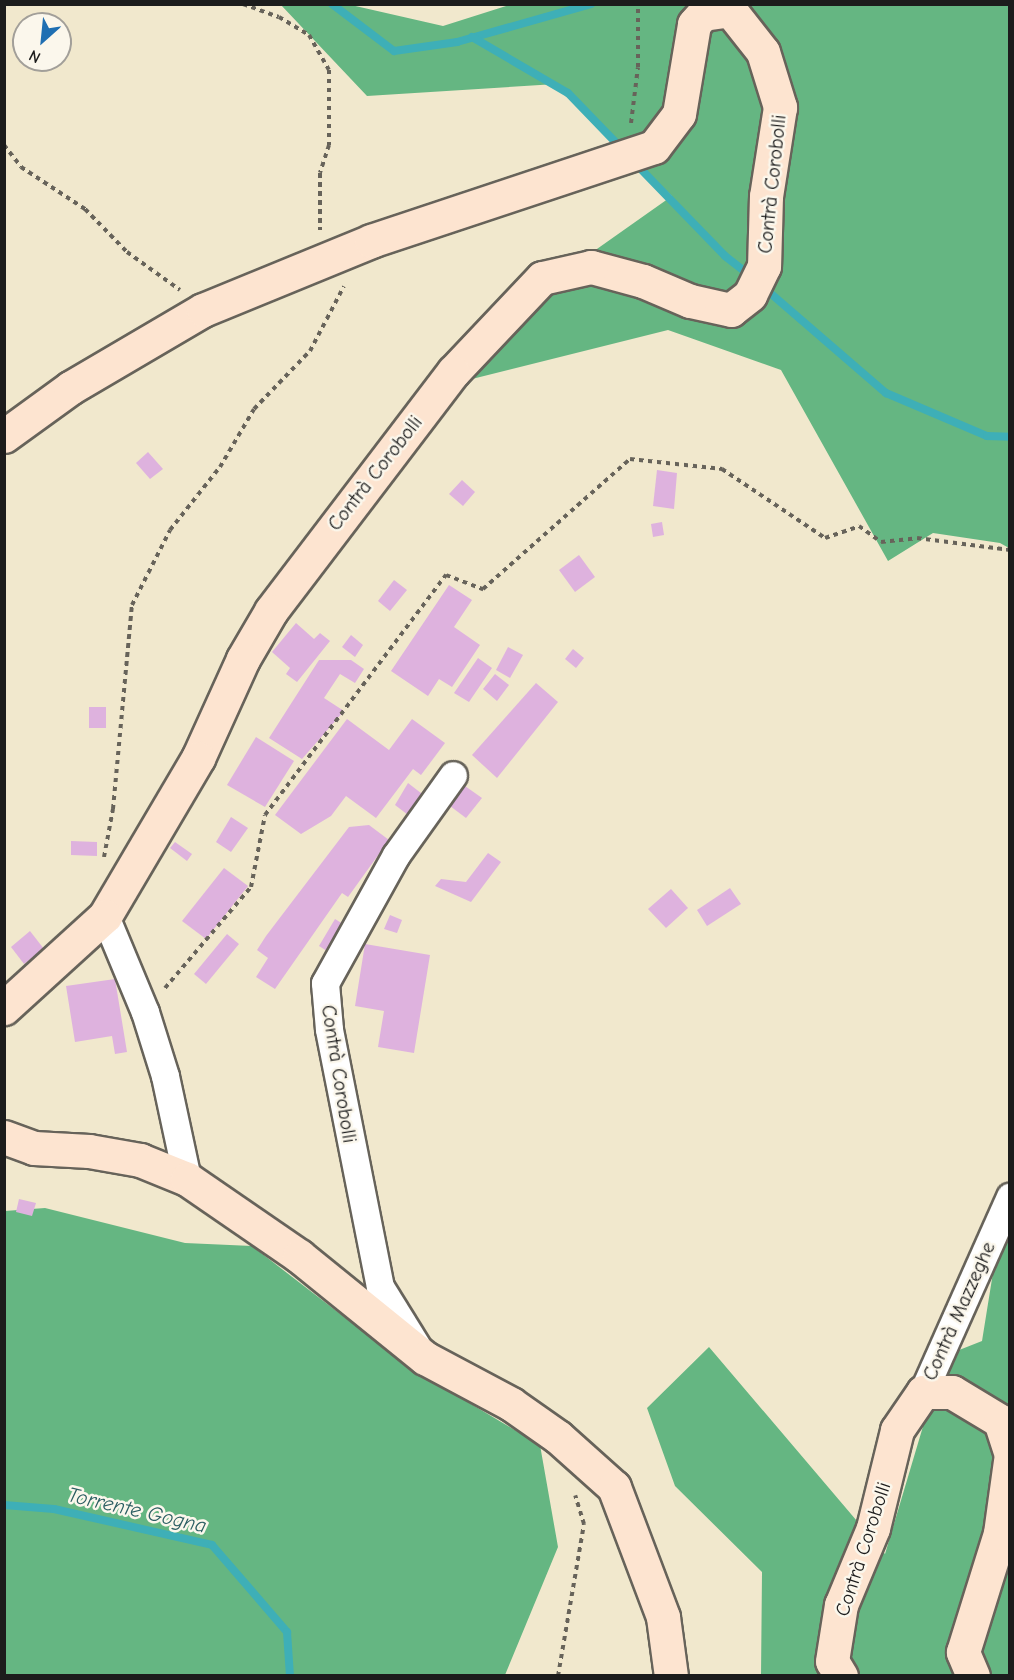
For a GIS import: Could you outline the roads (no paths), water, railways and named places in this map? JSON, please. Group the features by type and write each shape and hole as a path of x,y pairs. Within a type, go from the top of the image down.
{"street":[{"name":"Contrà Corobolli","path":"4,436 70,388 203,310 338,269 654,147 680,114 694,24 703,14 730,10 763,52 780,107 766,196 764,266 750,296 731,310 690,301 643,281 591,267 542,278 453,372 271,611 243,659 198,758 105,916 4,1008"},
{"name":"Contrà Corobolli","path":"424,1358 380,1287 341,1095 325,983 396,855 453,775"},
{"path":"105,916 145,1012 165,1076 188,1179"},
{"path":"4,1137 34,1148 89,1151 140,1160 188,1179 299,1256 424,1358 511,1404 558,1437 614,1487 663,1617 671,1676"},
{"name":"Contrà Mazzeghe","path":"923,1392 1010,1197"},
{"name":"Contrà Corobolli","path":"841,1676 832,1661 841,1605 873,1528 897,1430 923,1392"},
{"path":"923,1392 952,1392 1000,1421 1010,1452"},
{"path":"973,1676 963,1652 1000,1533 1010,1461"}],"waterway":[{"path":"332,4 394,51 457,42 591,4"},
{"path":"472,37 568,93 622,149"},
{"path":"633,161 725,256 752,277"},
{"path":"762,286 886,393 987,436 1010,437"},
{"name":"Torrente Gogna","path":"4,1505 54,1509 212,1545 287,1632 290,1676"}]}
